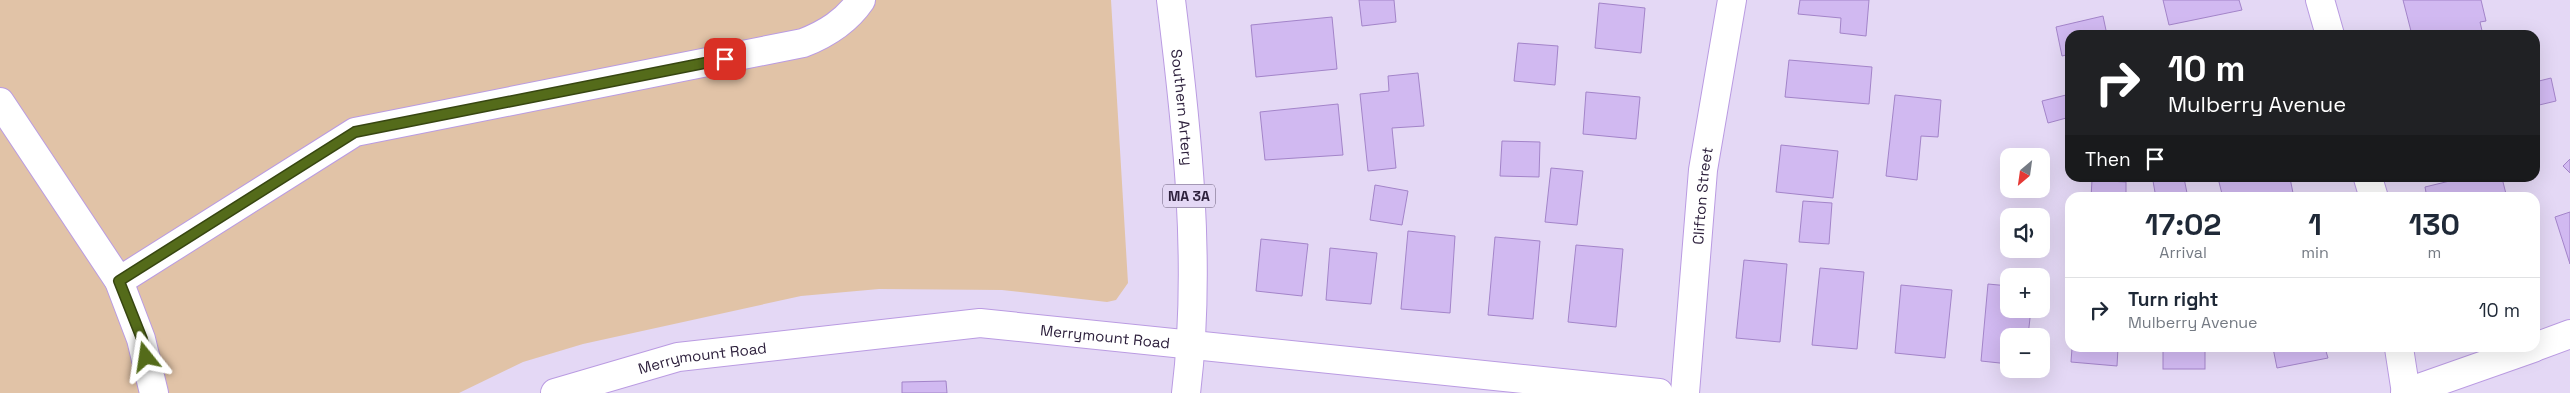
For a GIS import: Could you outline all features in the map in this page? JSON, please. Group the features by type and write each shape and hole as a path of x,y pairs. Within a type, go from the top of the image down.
{"street":[{"path":"119,281 355,132 802,43 823,36 838,25 861,0"},
{"name":"Southern Artery","path":"1171,0 1191,212 1192,347 1186,393"},
{"name":"Clifton Street","path":"1685,393 1703,170 1732,0"},
{"path":"2320,0 2329,30"},
{"path":"0,102 119,281 142,339 154,393"},
{"name":"Merrymount Road","path":"555,393 678,357 980,324 1659,393"},
{"path":"2540,345 2570,334"},
{"path":"2400,352 2405,393 2520,352"}],"shaded area":[{"path":"0,0 1111,0 1128,283 1116,300 1107,302 1002,290 879,289 801,296 583,344 523,362 459,393 0,393"}],"building":[{"path":"1359,0 1394,0 1396,22 1362,26"},
{"path":"1800,0 1869,0 1866,36 1840,33 1841,18 1798,14"},
{"path":"2163,0 2239,0 2242,10 2169,25"},
{"path":"2403,0 2481,0 2486,21 2480,22 2482,30 2411,30"},
{"path":"1599,3 1645,8 1641,53 1595,48"},
{"path":"2103,16 2106,30 2065,30 2065,55 2062,56 2056,27"},
{"path":"1332,17 1337,69 1256,77 1251,25"},
{"path":"1518,43 1558,46 1555,85 1514,81"},
{"path":"1789,60 1872,67 1869,104 1785,97"},
{"path":"1418,73 1424,126 1392,128 1396,168 1368,171 1360,94 1389,91 1388,76"},
{"path":"2551,78 2556,101 2540,105 2540,81"},
{"path":"1586,92 1640,97 1636,139 1583,134"},
{"path":"1895,95 1941,100 1938,137 1921,136 1917,180 1886,176"},
{"path":"2065,95 2065,118 2048,123 2042,101"},
{"path":"1338,104 1343,155 1265,160 1260,112"},
{"path":"1502,141 1540,142 1539,177 1500,176"},
{"path":"1781,145 1838,151 1833,198 1776,192"},
{"path":"2570,159 2570,173 2563,166"},
{"path":"1551,168 1583,171 1577,225 1545,222"},
{"path":"2092,182 2126,182 2126,192 2091,192"},
{"path":"2153,182 2185,182 2187,192 2155,192"},
{"path":"2219,182 2291,182 2293,192 2222,192"},
{"path":"2446,182 2503,182 2506,192 2426,192 2425,187"},
{"path":"1375,185 1408,191 1402,225 1370,220"},
{"path":"1803,201 1832,203 1829,244 1799,242"},
{"path":"2570,212 2570,264 2555,217"},
{"path":"1408,231 1455,236 1450,313 1401,309"},
{"path":"1495,237 1540,241 1533,319 1488,315"},
{"path":"1261,239 1308,244 1302,296 1256,291"},
{"path":"1576,245 1623,249 1616,327 1568,322"},
{"path":"1330,248 1377,253 1371,304 1326,300"},
{"path":"1744,260 1787,264 1780,342 1736,338"},
{"path":"1820,268 1864,272 1857,349 1812,345"},
{"path":"1988,284 2000,285 2000,318 2030,318 2029,328 2000,328 2000,363 1981,361"},
{"path":"1901,285 1952,290 1945,358 1895,353"},
{"path":"2072,352 2118,352 2117,366 2071,362"},
{"path":"2163,352 2205,352 2205,369 2163,369"},
{"path":"2274,352 2326,352 2328,358 2277,368"},
{"path":"946,381 947,393 902,393 902,382"}],"route":[{"path":"146,357 142,339 119,281 355,132 725,59"}]}
